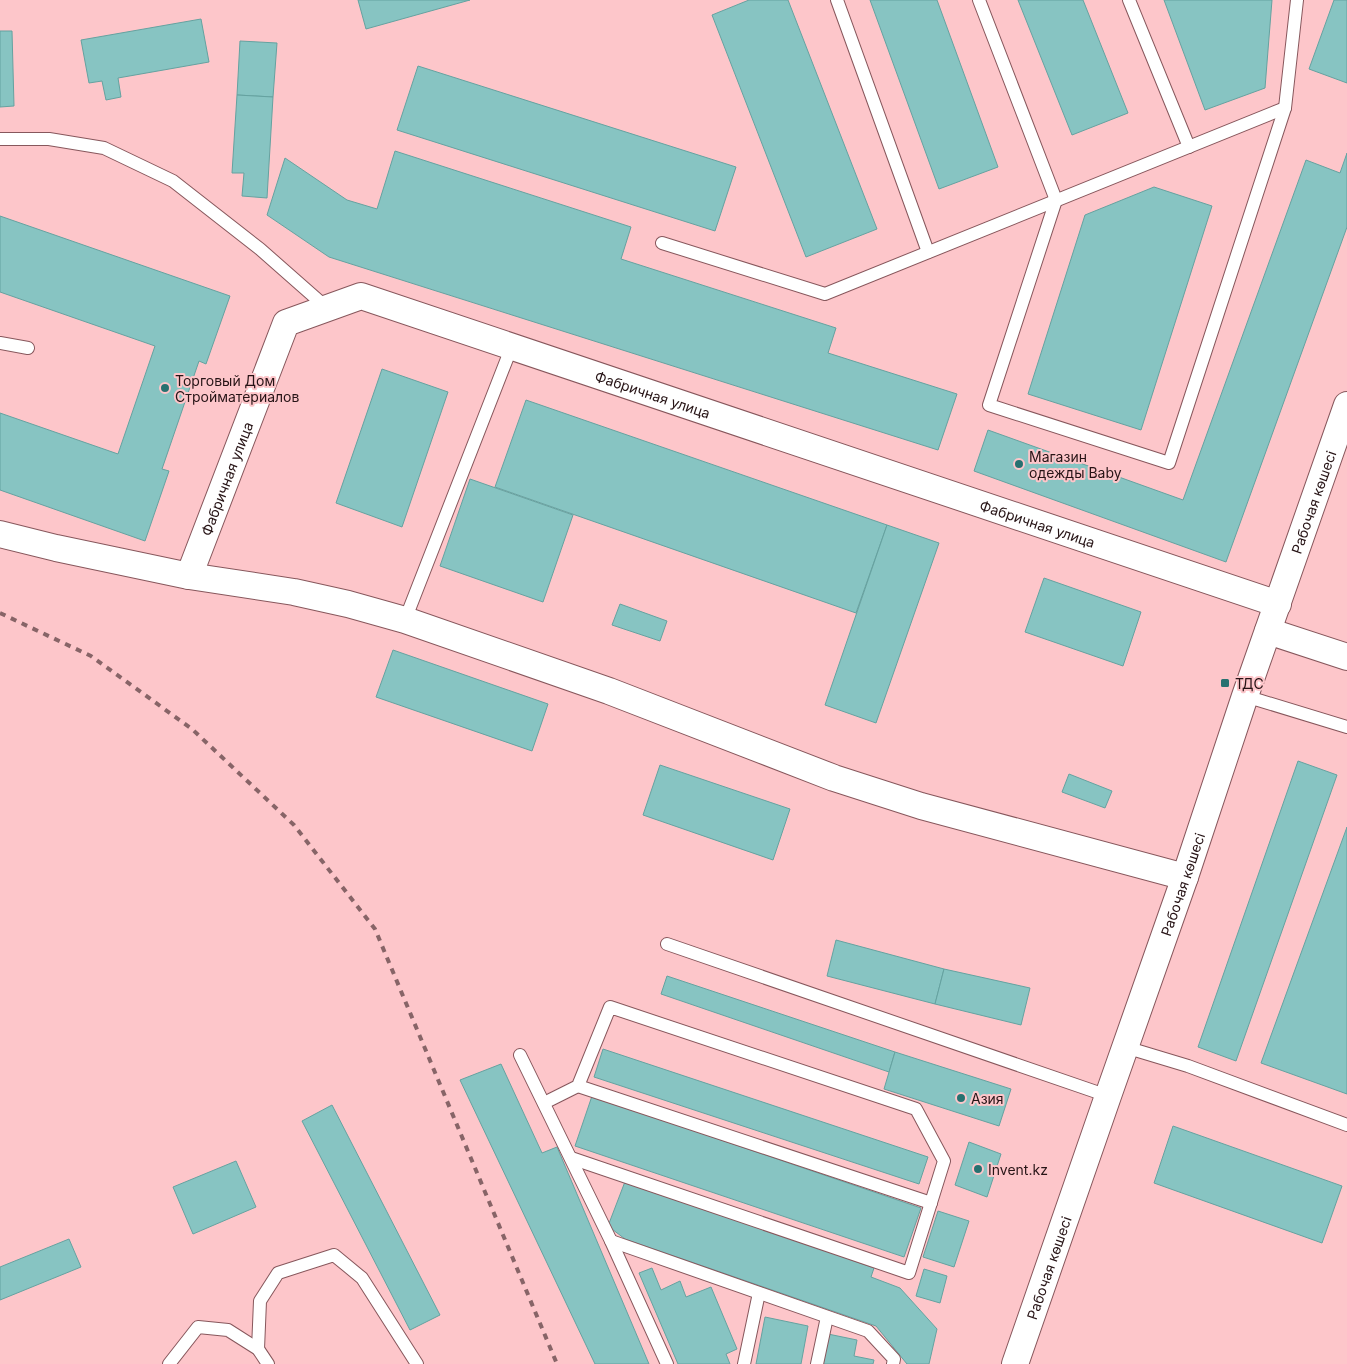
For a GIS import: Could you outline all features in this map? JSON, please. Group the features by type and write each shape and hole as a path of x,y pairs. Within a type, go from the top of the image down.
{"street":[{"name":"Фабричная улица","path":"189,576 286,323 361,296 1278,604"},
{"name":"Рабочая көшесі","path":"1015,1364 1125,1046 1186,877 1245,696 1347,407"},
{"path":"0,534 56,548 189,576 294,592 348,604 405,620 609,691 834,778 921,806 1186,877"},
{"path":"1268,630 1347,657"}],"lane":[{"path":"837,0 928,252"},
{"path":"979,0 1056,200 990,405 1169,463 1284,108 1297,0"},
{"path":"1129,0 1188,147"},
{"path":"662,243 825,294 1284,108"},
{"path":"0,139 49,139 104,148 173,181 260,249 327,308"},
{"path":"0,343 28,348"},
{"path":"405,620 512,346"},
{"path":"1245,696 1347,727"},
{"path":"667,944 1108,1096"},
{"path":"544,1104 578,1086 610,1008 916,1108 944,1161 909,1273 571,1158"},
{"path":"1125,1046 1188,1066 1347,1125"},
{"path":"520,1054 611,1241 667,1364"},
{"path":"578,1086 931,1203"},
{"path":"611,1241 868,1332 894,1358 893,1364"},
{"path":"258,1348 260,1301 278,1273 334,1255 362,1278 417,1364"},
{"path":"744,1364 759,1293"},
{"path":"817,1364 827,1317"},
{"path":"169,1364 198,1327 228,1330 258,1348 268,1364"}],"building":[{"path":"358,0 470,0 366,29"},
{"path":"749,0 788,0 877,229 806,257 712,15"},
{"path":"870,0 937,0 998,167 939,189"},
{"path":"1018,0 1083,0 1128,113 1072,135"},
{"path":"1164,0 1272,0 1265,88 1205,110"},
{"path":"1334,0 1347,0 1347,83 1309,69"},
{"path":"201,19 209,62 118,78 121,97 106,100 102,81 89,83 81,40"},
{"path":"0,31 12,31 14,106 0,107"},
{"path":"240,41 277,43 273,97 237,95"},
{"path":"418,66 736,167 715,231 397,130"},
{"path":"237,95 273,97 267,198 242,196 244,173 232,173"},
{"path":"395,151 631,227 621,259 836,328 828,353 957,394 938,450 329,257 267,215 285,158 347,200 377,209"},
{"path":"1347,153 1347,227 1226,562 974,471 988,430 1183,500 1306,160 1340,173"},
{"path":"1154,187 1212,206 1141,430 1028,394 1085,215"},
{"name":"Торговый Дом Стройматериалов","path":"0,216 230,296 206,364 199,361 162,469 169,471 145,541 0,490 0,413 118,454 155,346 0,292"},
{"path":"382,369 448,392 402,527 336,503"},
{"path":"526,400 887,525 856,613 495,487"},
{"path":"470,479 573,515 543,602 440,566"},
{"path":"887,525 939,543 876,723 825,705"},
{"path":"1044,578 1141,612 1123,666 1025,632"},
{"path":"620,604 667,621 660,641 612,625"},
{"path":"393,650 548,704 532,751 376,697"},
{"path":"1298,761 1337,775 1236,1061 1198,1047"},
{"path":"660,765 790,809 773,860 643,815"},
{"path":"1069,774 1112,791 1105,808 1062,792"},
{"path":"1347,827 1347,1094 1261,1063"},
{"path":"836,940 944,969 935,1004 827,976"},
{"path":"944,969 1030,988 1021,1025 935,1004"},
{"path":"667,976 895,1052 889,1072 661,994"},
{"path":"603,1049 928,1157 919,1184 594,1077"},
{"name":"Азия","path":"895,1052 1011,1089 999,1126 884,1089"},
{"path":"501,1064 542,1153 557,1147 649,1364 595,1364 460,1080"},
{"path":"592,1096 921,1208 904,1257 575,1146"},
{"path":"332,1105 440,1315 410,1330 302,1121"},
{"path":"1173,1126 1342,1186 1322,1243 1154,1183"},
{"name":"Invent.kz","path":"969,1142 1001,1154 987,1197 955,1185"},
{"path":"236,1161 256,1207 193,1234 173,1187"},
{"path":"626,1179 874,1268 871,1277 900,1288 937,1329 929,1364 907,1364 876,1326 625,1239 608,1226"},
{"path":"938,1211 969,1221 954,1267 923,1257"},
{"path":"69,1239 81,1267 0,1300 0,1267"},
{"path":"652,1268 661,1290 680,1281 686,1297 711,1287 737,1349 726,1354 730,1364 678,1364 639,1273"},
{"path":"924,1269 947,1276 940,1303 916,1296"},
{"path":"765,1317 808,1326 801,1364 756,1364"},
{"path":"828,1334 857,1340 854,1356 874,1360 873,1364 821,1364"}],"railway":[{"path":"0,613 91,656 192,729 294,825 375,929 557,1364"}],"place":[{"name":"Торговый Дом Стройматериалов","path":"165,388"},
{"name":"Магазин одежды Baby","path":"1019,464"},
{"name":"ТДС","path":"1225,683"},
{"name":"Азия","path":"961,1098"},
{"name":"Invent.kz","path":"978,1169"}]}
